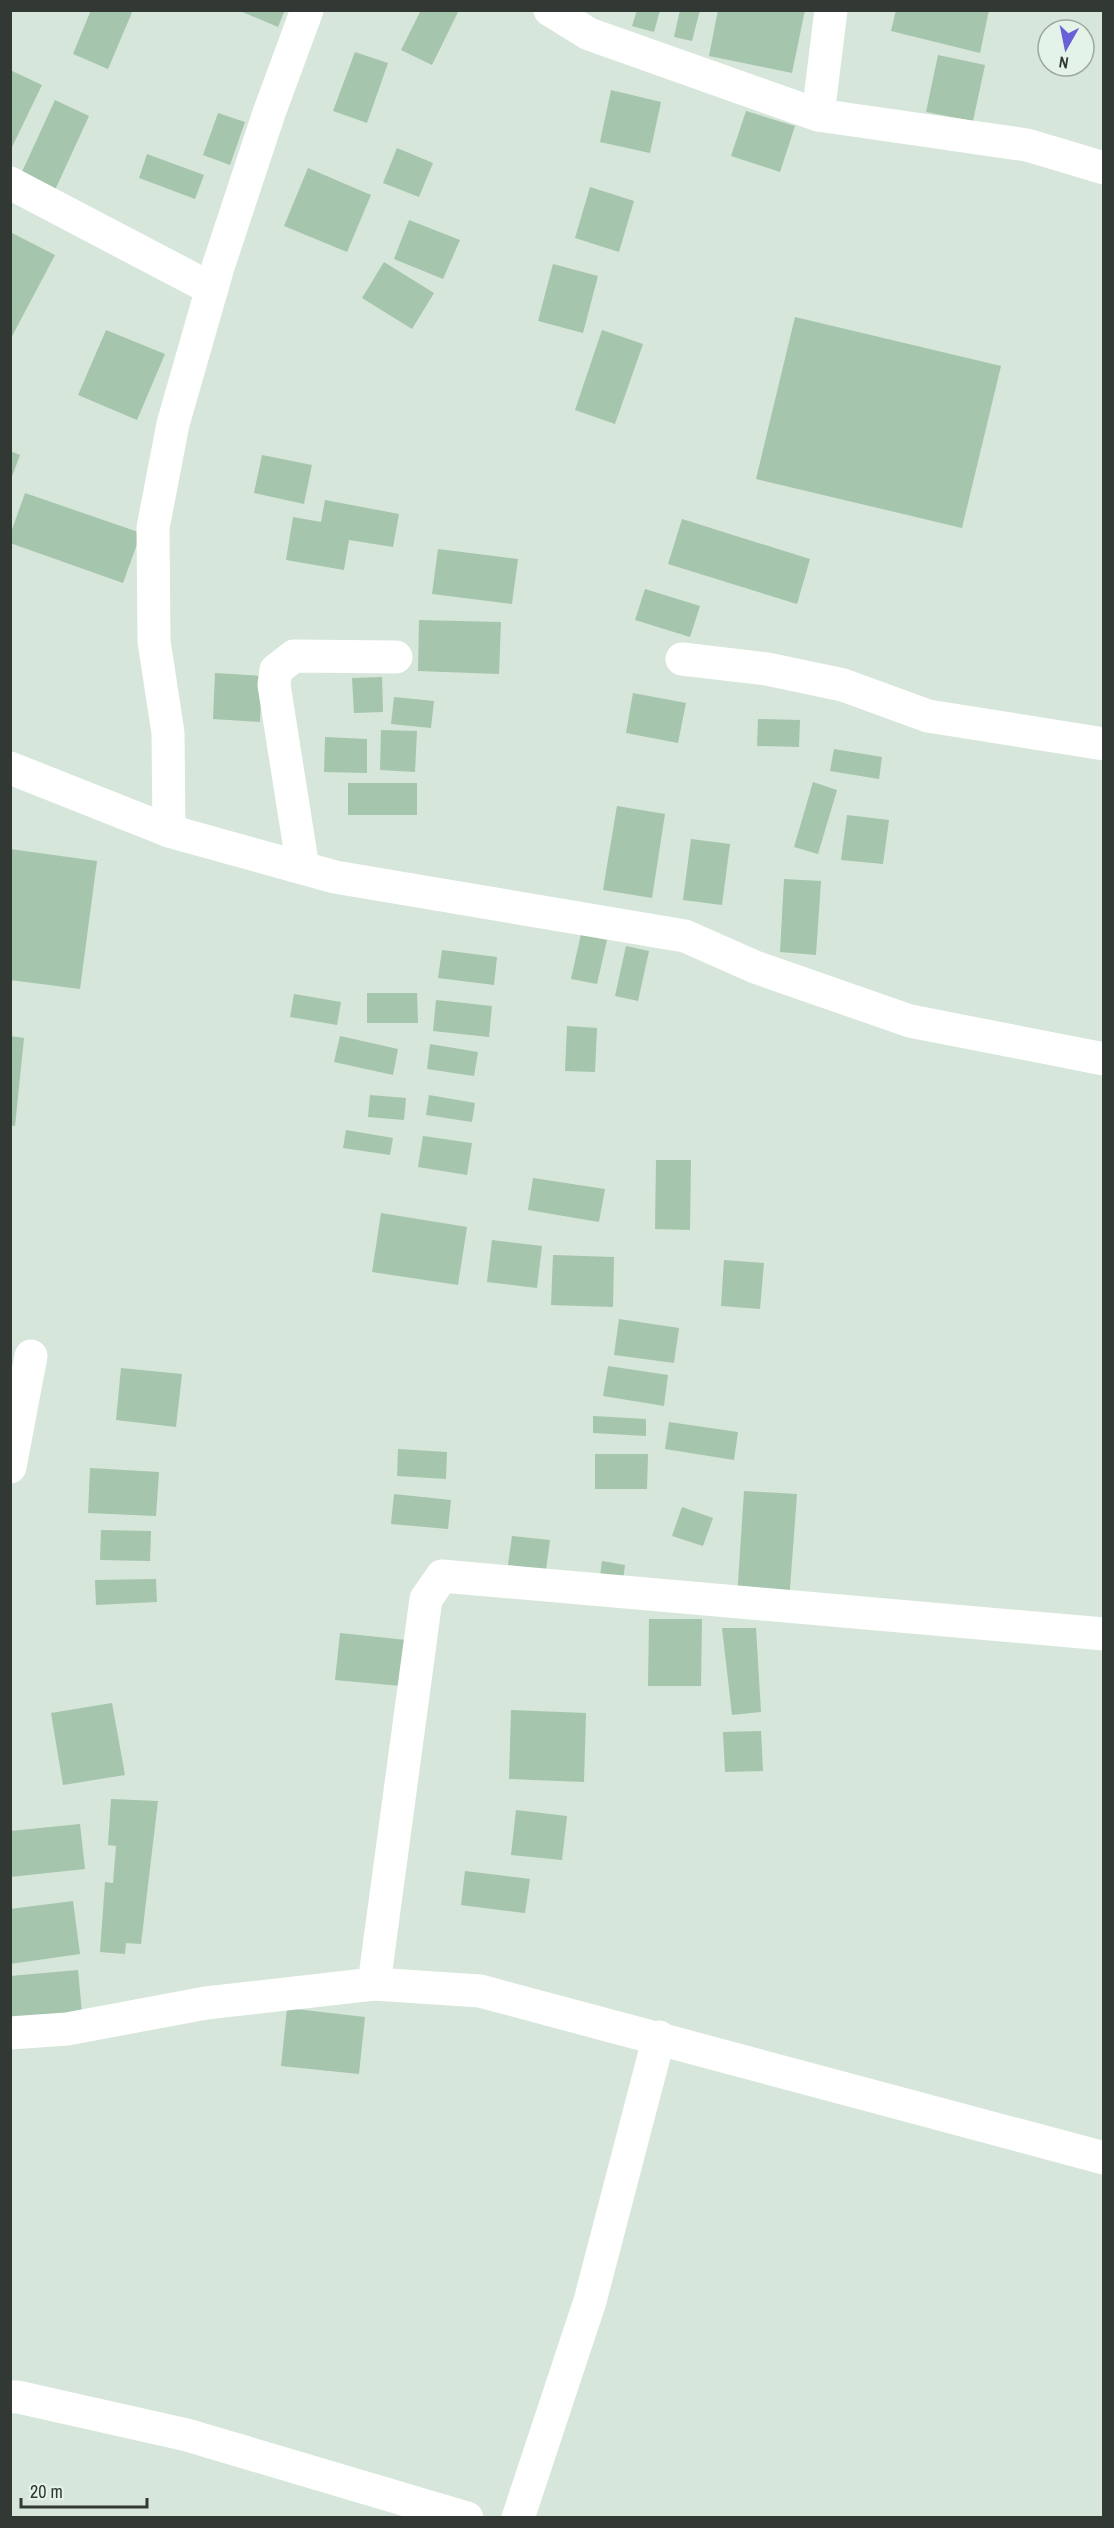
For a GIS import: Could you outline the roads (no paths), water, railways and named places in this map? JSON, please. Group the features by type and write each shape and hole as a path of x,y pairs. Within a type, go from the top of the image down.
{"street":[{"path":"169,831 168,733 154,641 153,528 173,424 212,289 269,113 307,10"},
{"path":"550,10 589,34 818,115 1027,145 1104,168"},
{"path":"818,115 831,10"},
{"path":"10,183 212,289"},
{"path":"303,868 274,685 276,670 294,656 396,657"},
{"path":"682,659 767,669 843,685 928,716 1104,744"},
{"path":"10,768 169,831 334,877 686,936 754,967 910,1021 1104,1059"},
{"path":"10,1467 31,1356"},
{"path":"374,1984 426,1599 442,1576 1104,1634"},
{"path":"10,2033 67,2029 206,2003 374,1984 480,1991 1104,2157"},
{"path":"518,2517 590,2301 659,2037"},
{"path":"10,2397 187,2435 468,2517"}]}
